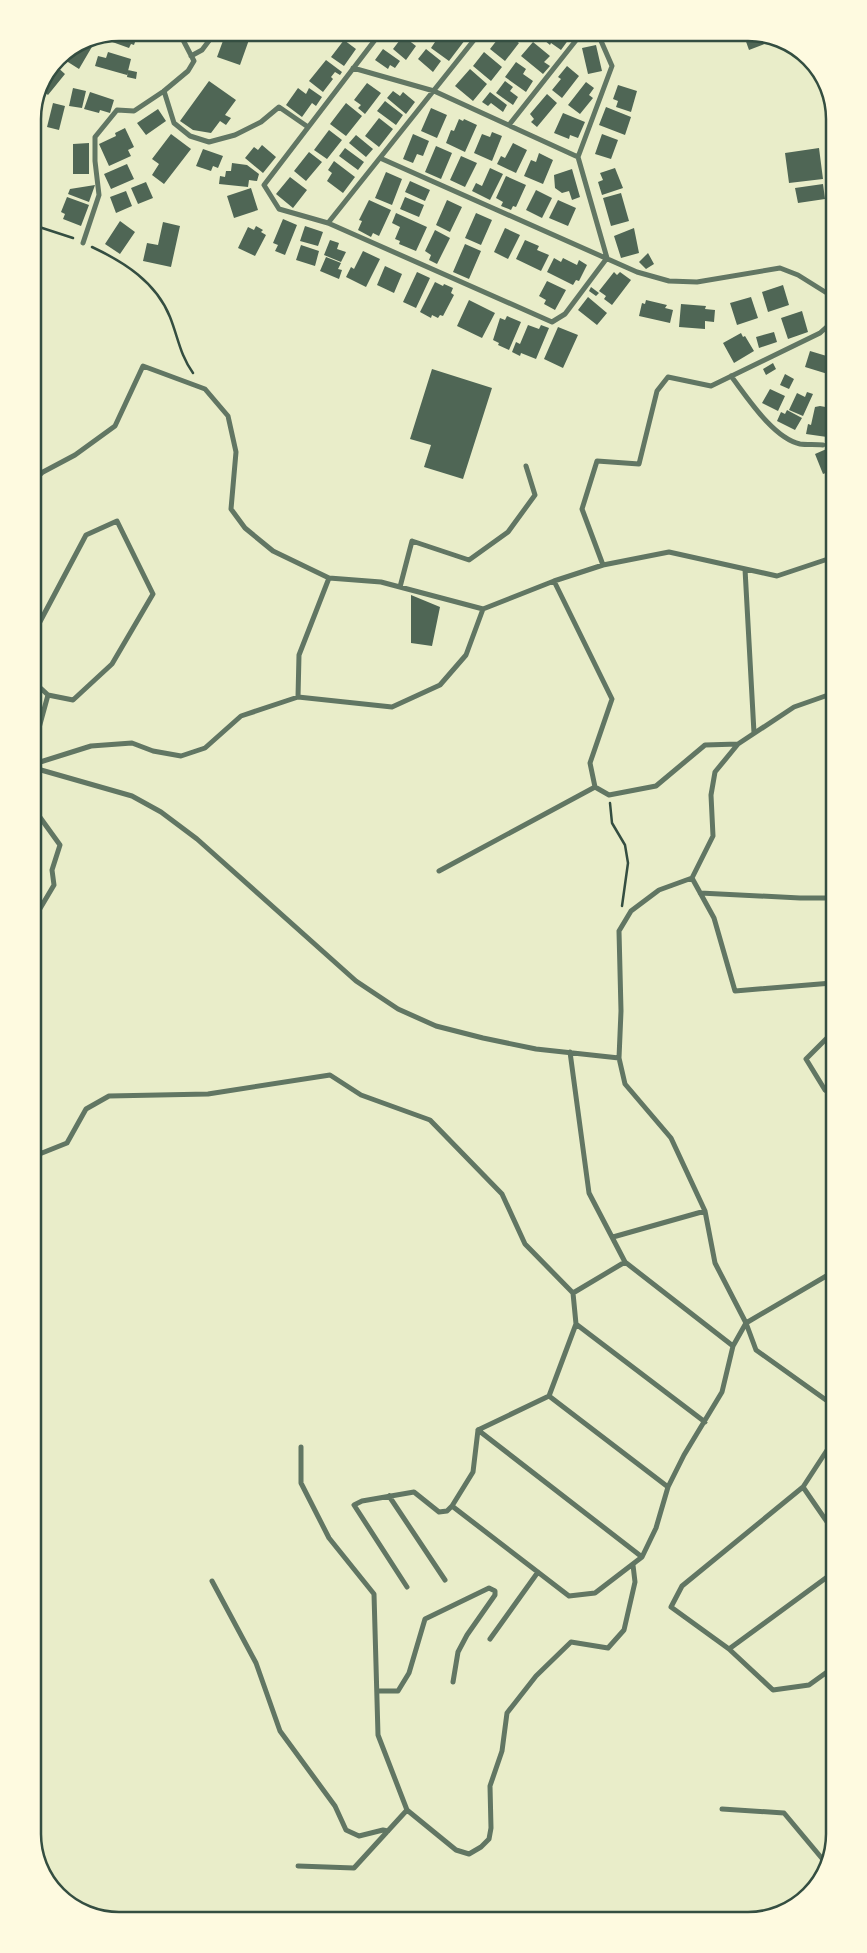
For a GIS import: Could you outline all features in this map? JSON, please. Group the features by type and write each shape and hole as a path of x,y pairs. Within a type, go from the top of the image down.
{"street":[{"path":"83,243 99,195 95,161 95,137 118,110 134,111 164,91 188,71 194,61 184,41"},
{"path":"191,56 202,50 210,41"},
{"path":"374,41 264,185 279,209 328,223 552,322 565,314 606,258"},
{"path":"328,223 473,41"},
{"path":"508,125 575,41"},
{"path":"601,41 612,66 578,157 606,258"},
{"path":"353,68 434,91 578,157"},
{"path":"164,91 174,123 190,136 209,142 235,135 261,122 279,107 308,127"},
{"path":"380,158 637,272 669,281 697,282 780,268 798,275 826,292"},
{"path":"604,565 582,510 597,461 639,464 657,391 668,377 711,386 820,333 826,328"},
{"path":"41,474 75,455 115,426 143,366 205,389 228,416 236,452 231,508 245,528 273,551 329,578 381,582 484,608 554,581 604,565 669,552 777,576 826,560"},
{"path":"731,376 751,403 782,435 799,444 823,445"},
{"path":"400,587 412,541 469,560 508,532 535,495 526,466"},
{"path":"41,620 86,535 117,521 153,594 112,664 73,700 48,695 41,688"},
{"path":"745,570 754,733"},
{"path":"298,697 299,655 329,578"},
{"path":"554,581 612,699 590,763 595,787"},
{"path":"41,764 91,746 132,743 152,751 181,756 205,748 241,716 298,697 392,707 440,685 466,656 484,608"},
{"path":"41,720 48,695"},
{"path":"826,696 794,708 738,744 715,772 711,794 713,836 692,878 659,890 631,911 619,931 619,1058 626,1084 671,1138 705,1211 715,1263 746,1323 756,1350 826,1400"},
{"path":"595,787 609,794 656,786 705,745 738,744"},
{"path":"41,768 132,796 161,812 197,839 356,981 398,1009 436,1026 483,1038 536,1049 619,1058"},
{"path":"439,870 595,787"},
{"path":"41,819 60,845 52,870 54,885 41,907"},
{"path":"692,878 714,918 735,992 826,984"},
{"path":"700,893 826,898"},
{"path":"826,1039 806,1059 826,1091"},
{"path":"570,1052 589,1193 625,1262 733,1346"},
{"path":"41,1153 67,1143 86,1109 109,1096 208,1094 330,1074 361,1094 430,1120 502,1194 525,1244 572,1293 576,1324 549,1396 478,1430"},
{"path":"613,1237 705,1211"},
{"path":"572,1293 625,1262"},
{"path":"452,1506 569,1596 595,1593 642,1557 656,1528 668,1487 684,1455 722,1392 733,1346 746,1323 826,1276"},
{"path":"576,1324 705,1422"},
{"path":"549,1396 668,1487"},
{"path":"407,1587 354,1505 362,1501 414,1492 439,1512 447,1511 473,1472 478,1430"},
{"path":"478,1430 642,1557"},
{"path":"301,1447 301,1483 329,1538 374,1594 378,1735 407,1810 456,1850 469,1854 481,1847 489,1839 491,1828 490,1786 502,1751 507,1713 536,1676 571,1642 608,1648 624,1630 635,1582 634,1565"},
{"path":"826,1452 803,1487 682,1586 671,1607 729,1649 773,1690 809,1685 826,1673"},
{"path":"803,1487 826,1520"},
{"path":"389,1496 445,1580"},
{"path":"490,1638 538,1572"},
{"path":"729,1649 826,1578"},
{"path":"212,1582 256,1663 280,1732 335,1806 346,1830 359,1836 388,1830"},
{"path":"377,1691 398,1692 409,1673 425,1620 489,1588 495,1591 494,1595 466,1635 458,1652 453,1682"},
{"path":"722,1809 784,1813 822,1859"},
{"path":"298,1866 354,1868 407,1810"}],"path":[{"path":"41,228 113,256 158,293 170,316 184,360 205,389"},
{"path":"609,794 612,824 625,845 628,863 622,912"}],"building":[{"path":"135,41 134,45 131,44 129,48 112,42"},
{"path":"223,41 249,41 240,65 217,57"},
{"path":"343,41 356,49 344,66 331,57"},
{"path":"399,41 410,41 416,46 406,60 393,49"},
{"path":"436,41 464,41 449,61 431,48"},
{"path":"496,41 516,41 519,43 505,61 490,49"},
{"path":"545,41 568,41 561,50 551,43 550,45"},
{"path":"746,41 765,44 749,50"},
{"path":"533,42 550,56 544,62 550,66 543,74 521,56"},
{"path":"596,45 602,71 588,74 582,48"},
{"path":"92,46 79,69 67,61 76,54"},
{"path":"383,49 400,61 395,68 390,65 388,69 375,60"},
{"path":"426,49 441,61 433,72 418,59"},
{"path":"108,52 131,59 127,75 95,66 98,56 106,58"},
{"path":"484,52 502,67 491,81 473,66"},
{"path":"326,60 342,72 340,75 335,72 331,77 333,79 323,92 309,81"},
{"path":"516,62 526,69 523,74 533,81 526,92 505,77"},
{"path":"567,66 579,76 562,98 552,90 561,79 558,77"},
{"path":"60,69 65,74 48,95 46,93 47,90"},
{"path":"470,69 487,84 473,101 455,86"},
{"path":"128,70 137,72 136,79 127,77"},
{"path":"209,81 236,100 225,115 231,118 226,125 220,121 211,133 193,130 180,121"},
{"path":"505,81 513,87 510,91 518,97 513,105 496,93"},
{"path":"586,82 594,88 589,95 593,98 580,114 568,105"},
{"path":"367,83 381,93 365,114 358,108 361,105 354,100"},
{"path":"618,85 637,91 631,112 616,107 618,101 613,99"},
{"path":"73,88 86,91 82,108 69,106"},
{"path":"298,88 306,94 309,88 322,97 316,106 312,103 302,117 286,105"},
{"path":"393,91 400,96 403,92 415,102 406,114 387,98"},
{"path":"90,92 114,100 110,113 100,110 99,113 84,109"},
{"path":"490,92 507,105 503,112 491,103 488,106 482,102"},
{"path":"547,94 557,103 537,127 531,122 534,119 530,114"},
{"path":"385,101 403,115 396,125 377,111"},
{"path":"53,103 65,106 59,130 47,127"},
{"path":"346,103 362,116 346,136 330,124"},
{"path":"606,107 631,117 625,135 599,125"},
{"path":"431,108 447,115 437,138 421,131"},
{"path":"158,109 166,121 146,135 137,123"},
{"path":"563,113 585,122 578,138 570,135 569,139 554,133"},
{"path":"379,118 393,129 379,147 365,136"},
{"path":"459,119 463,121 464,119 477,125 465,152 446,143 451,130 454,131"},
{"path":"125,128 134,147 128,150 131,156 109,166 99,144 116,136 115,133"},
{"path":"329,130 342,140 327,159 314,150"},
{"path":"492,132 502,136 492,161 474,153 482,134 490,137"},
{"path":"171,134 191,149 164,184 152,175 159,164 152,159"},
{"path":"413,134 429,141 423,156 417,154 413,163 403,159"},
{"path":"602,134 618,140 611,159 595,154"},
{"path":"356,135 373,149 366,157 349,143"},
{"path":"89,143 89,174 73,174 73,144"},
{"path":"513,143 527,150 516,173 497,164 501,156 505,158"},
{"path":"262,145 276,157 263,173 245,158 254,147 258,150"},
{"path":"436,146 452,153 441,179 425,172"},
{"path":"345,148 364,162 358,170 339,156"},
{"path":"819,148 823,179 789,183 785,153"},
{"path":"203,149 223,156 218,168 213,166 211,171 196,166"},
{"path":"309,152 322,162 306,181 294,171"},
{"path":"539,153 553,160 543,184 524,176 531,160 536,162"},
{"path":"461,156 477,163 465,187 450,180"},
{"path":"334,161 355,177 343,193 327,181 332,173 328,170"},
{"path":"232,163 247,165 259,174 257,181 249,180 248,187 219,184 220,176 225,177 226,171 231,171"},
{"path":"127,164 134,179 111,189 104,174"},
{"path":"490,168 503,174 490,200 472,191 476,183 482,186"},
{"path":"615,168 623,188 602,195 598,182 603,180 600,173"},
{"path":"572,169 580,197 572,200 569,191 562,193 555,188 554,175"},
{"path":"386,172 402,179 392,205 375,198"},
{"path":"506,176 526,185 516,207 513,206 511,210 501,206 503,202 496,198"},
{"path":"290,177 307,190 293,208 276,194"},
{"path":"410,181 430,190 425,201 405,192"},
{"path":"146,182 153,198 138,204 131,188"},
{"path":"823,184 825,199 798,203 795,188"},
{"path":"95,185 89,202 68,194 70,189"},
{"path":"251,188 258,210 234,218 227,196"},
{"path":"536,190 552,198 542,218 526,210"},
{"path":"126,191 132,206 116,213 110,197"},
{"path":"621,193 629,221 611,226 603,198"},
{"path":"67,197 89,205 81,226 63,219 65,214 61,212"},
{"path":"405,197 424,205 419,217 400,209"},
{"path":"369,200 391,210 379,236 373,233 371,237 358,230 362,221 359,220"},
{"path":"447,200 462,207 450,232 436,225"},
{"path":"558,200 576,208 568,226 549,218"},
{"path":"396,213 427,227 416,251 399,244 400,241 395,239 400,227 392,223"},
{"path":"476,213 492,220 481,245 465,238"},
{"path":"283,219 297,225 285,255 275,251 278,245 273,243"},
{"path":"120,221 135,232 120,254 105,244"},
{"path":"163,222 180,226 171,267 143,261 147,243 158,245"},
{"path":"256,226 263,230 261,232 266,235 255,256 238,248 248,227 254,230"},
{"path":"305,226 323,232 318,246 300,241"},
{"path":"505,228 520,235 508,259 494,252"},
{"path":"634,228 639,253 621,258 614,236"},
{"path":"435,230 450,238 437,264 429,260 431,255 425,251"},
{"path":"330,240 339,243 337,249 346,252 341,262 324,255"},
{"path":"525,240 539,246 537,250 549,255 541,271 516,259"},
{"path":"465,244 481,251 469,279 453,272"},
{"path":"301,245 319,251 315,266 296,260"},
{"path":"363,251 380,259 366,287 346,277 351,267 354,269"},
{"path":"648,253 654,264 646,269 639,262"},
{"path":"326,257 341,263 338,269 342,270 339,279 320,271"},
{"path":"554,258 561,262 563,258 577,265 579,260 587,265 579,281 576,280 573,285 547,272"},
{"path":"385,266 402,274 394,293 377,285"},
{"path":"417,272 430,278 416,308 403,302"},
{"path":"614,272 617,275 620,272 631,280 612,305 604,299 606,296 599,291"},
{"path":"547,281 566,290 555,310 544,304 546,300 539,296"},
{"path":"435,282 453,288 451,293 454,295 443,316 440,315 438,318 432,315 431,318 420,312"},
{"path":"783,285 789,305 768,312 762,292"},
{"path":"591,287 599,293 596,296 589,291"},
{"path":"588,297 607,313 597,325 578,310"},
{"path":"751,297 758,318 737,325 730,303"},
{"path":"469,300 495,313 482,338 457,326"},
{"path":"646,300 667,305 665,308 673,310 670,323 639,316 642,303 645,304"},
{"path":"681,304 706,306 705,309 715,310 714,322 705,321 705,329 679,327"},
{"path":"802,311 808,332 788,339 781,318"},
{"path":"507,316 521,322 509,350 498,345 499,343 493,340 500,318 505,320"},
{"path":"528,325 539,329 541,325 549,328 536,359 521,353 520,356 512,352 516,342 520,344"},
{"path":"558,327 578,335 563,368 544,359"},
{"path":"774,332 777,342 759,348 756,337"},
{"path":"741,333 754,351 734,363 723,343"},
{"path":"810,351 826,356 826,373 805,367"},
{"path":"773,363 776,369 766,375 763,369"},
{"path":"432,369 492,388 463,479 424,467 431,445 410,439"},
{"path":"785,374 794,379 789,389 780,385"},
{"path":"770,389 785,396 778,411 762,403"},
{"path":"807,392 813,394 803,416 789,410 797,393 805,397"},
{"path":"815,407 826,407 826,437 806,434 808,424 811,425"},
{"path":"787,410 802,418 795,430 777,421 781,412 785,414"},
{"path":"826,449 826,473 823,474 815,454"},
{"path":"411,595 440,607 432,646 411,643"}]}
